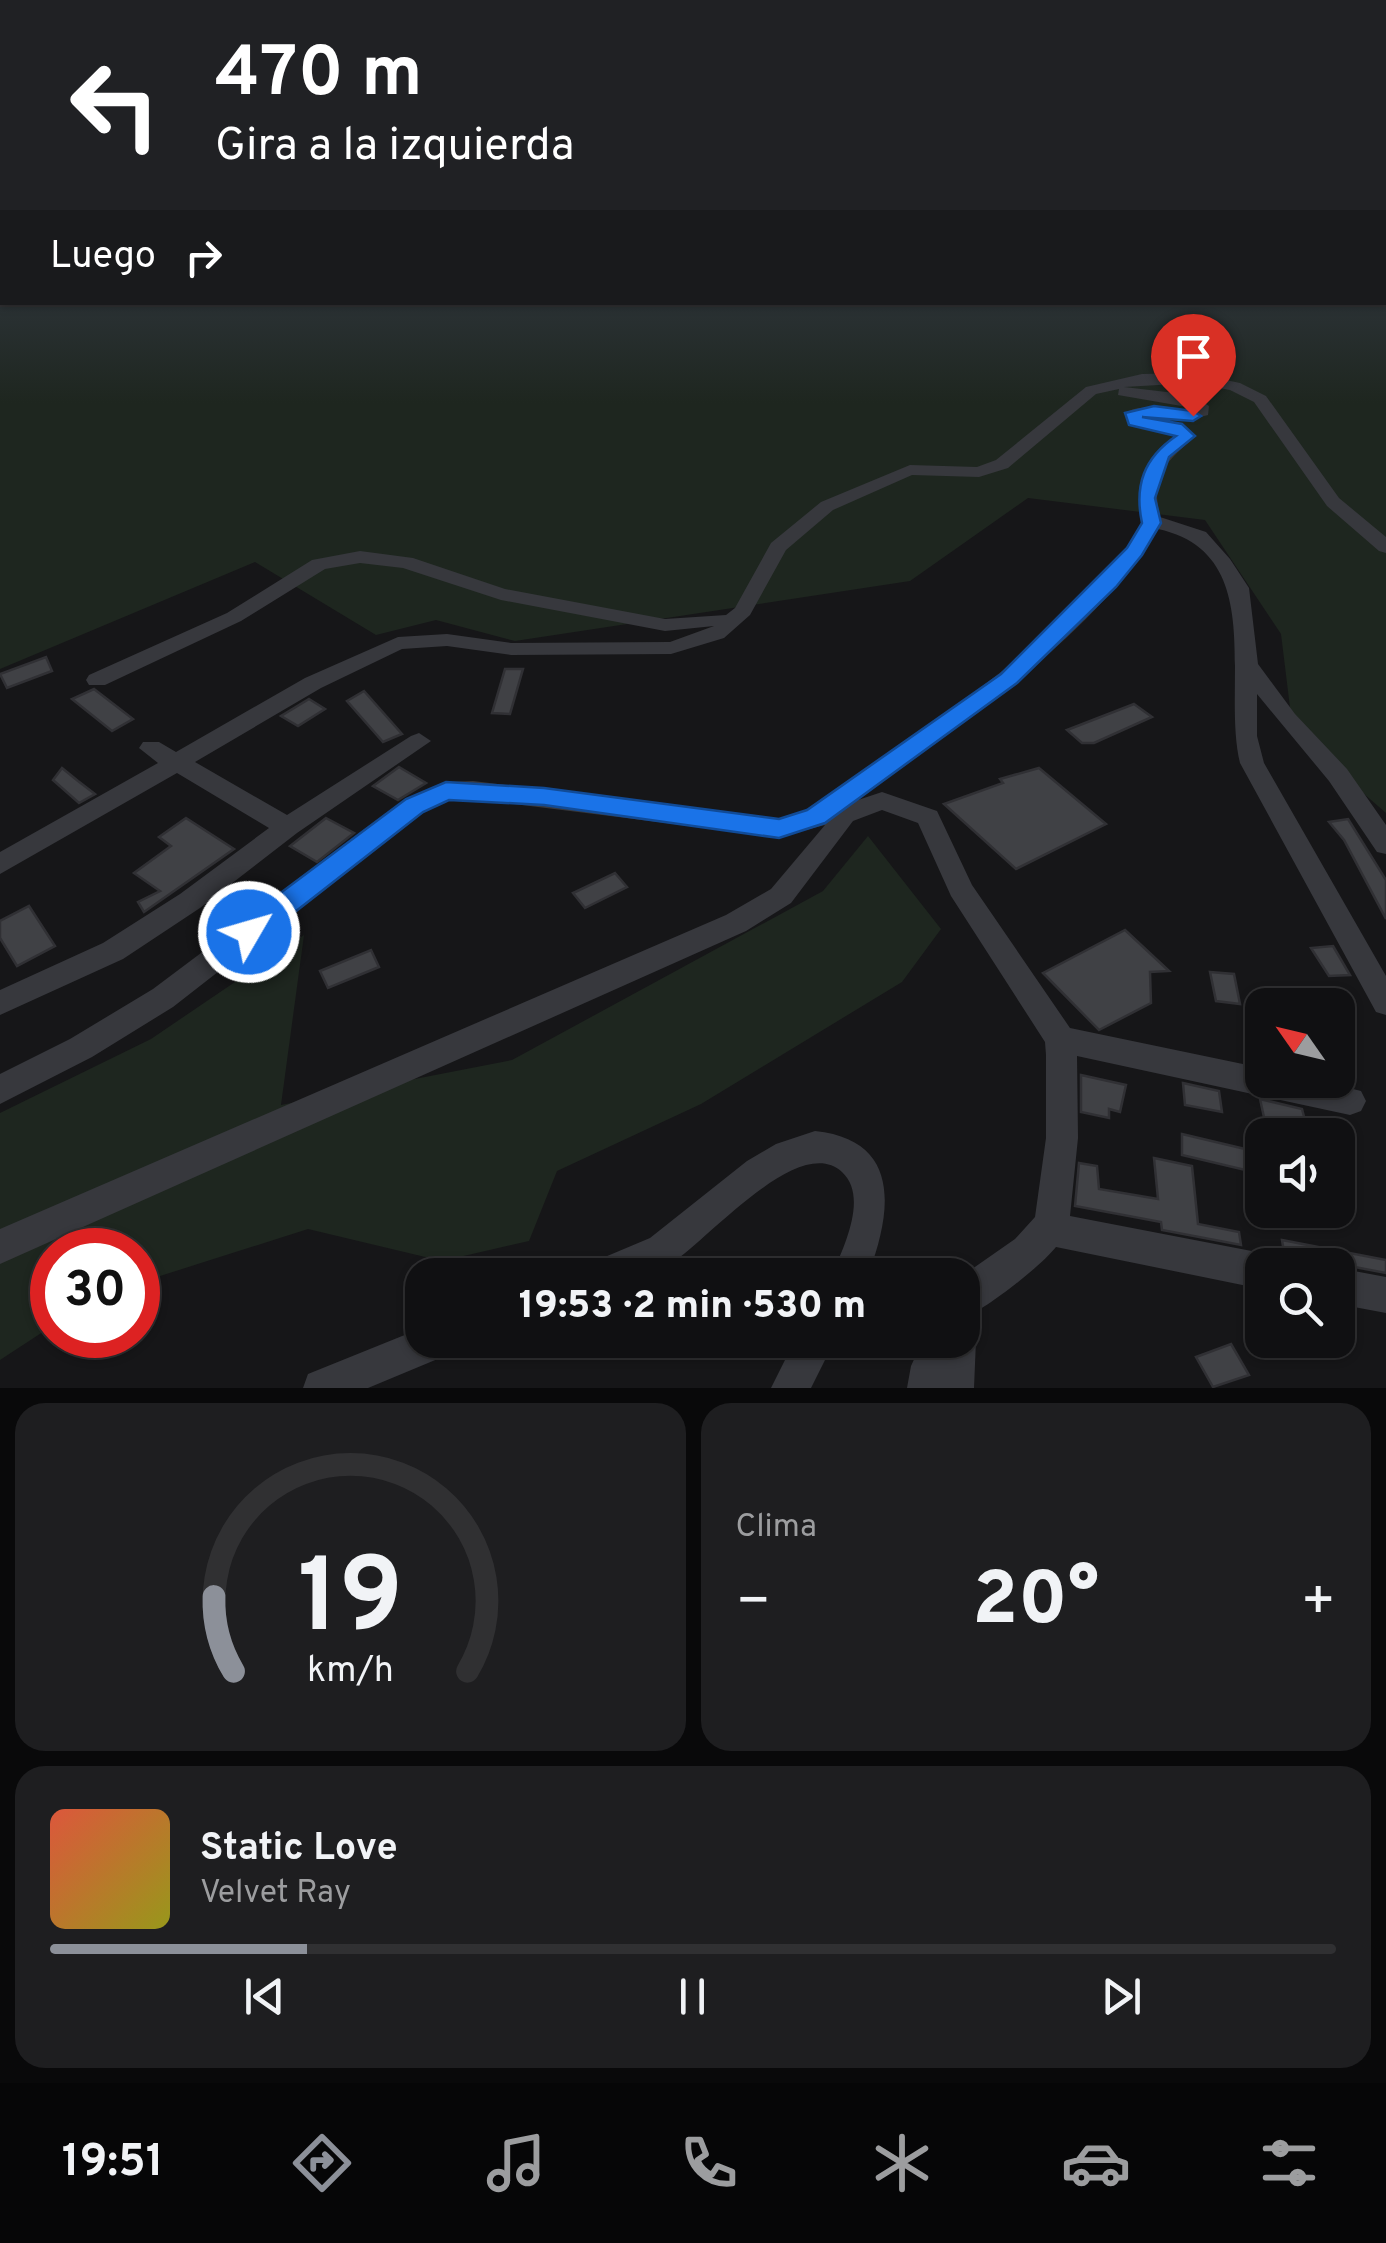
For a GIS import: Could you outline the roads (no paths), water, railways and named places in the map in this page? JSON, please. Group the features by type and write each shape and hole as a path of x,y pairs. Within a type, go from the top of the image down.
{"street":[{"path":"0,864 313,683 398,643 447,640 511,648 620,651 672,648 716,634 743,611 778,547 828,506 910,470 979,472 1002,464 1080,398 1106,385 1172,377 1235,386 1260,399 1333,502 1386,547"},
{"path":"830,816 1009,678 1108,582 1136,551 1152,523 1146,498 1154,468 1167,447 1185,438 1186,433 1135,421 1133,413 1154,411 1193,416 1202,412 1202,406 1168,396 1112,391 1045,430"},
{"path":"1152,523 1199,536 1239,588 1247,664 1245,736 1252,762 1386,1003"},
{"path":"97,680 234,618 304,572 336,560 406,562 501,594 665,625 709,622 752,596"},
{"path":"1247,664 1287,719 1338,774 1386,845"},
{"path":"0,1003 113,950 190,901 288,827 419,742"},
{"path":"150,748 288,827"},
{"path":"0,1090 82,1048 163,998 414,805 446,791 544,796 779,828 882,801 928,817 961,889 1060,1039 1064,1061 1060,1166 1049,1229 980,1282"},
{"path":"0,1247 736,923 781,896 832,836 830,816"},
{"path":"1060,1039 1350,1101"},
{"path":"646,1258 660,1252 790,1152 815,1143 838,1148 855,1160 868,1182 872,1209 856,1258"},
{"path":"1049,1229 1245,1268"},
{"path":"1355,1289 1386,1295"},
{"path":"322,1388 405,1354"},
{"path":"790,1388 806,1358"},
{"path":"926,1388 934,1358"},
{"path":"955,1388 956,1358"}]}
